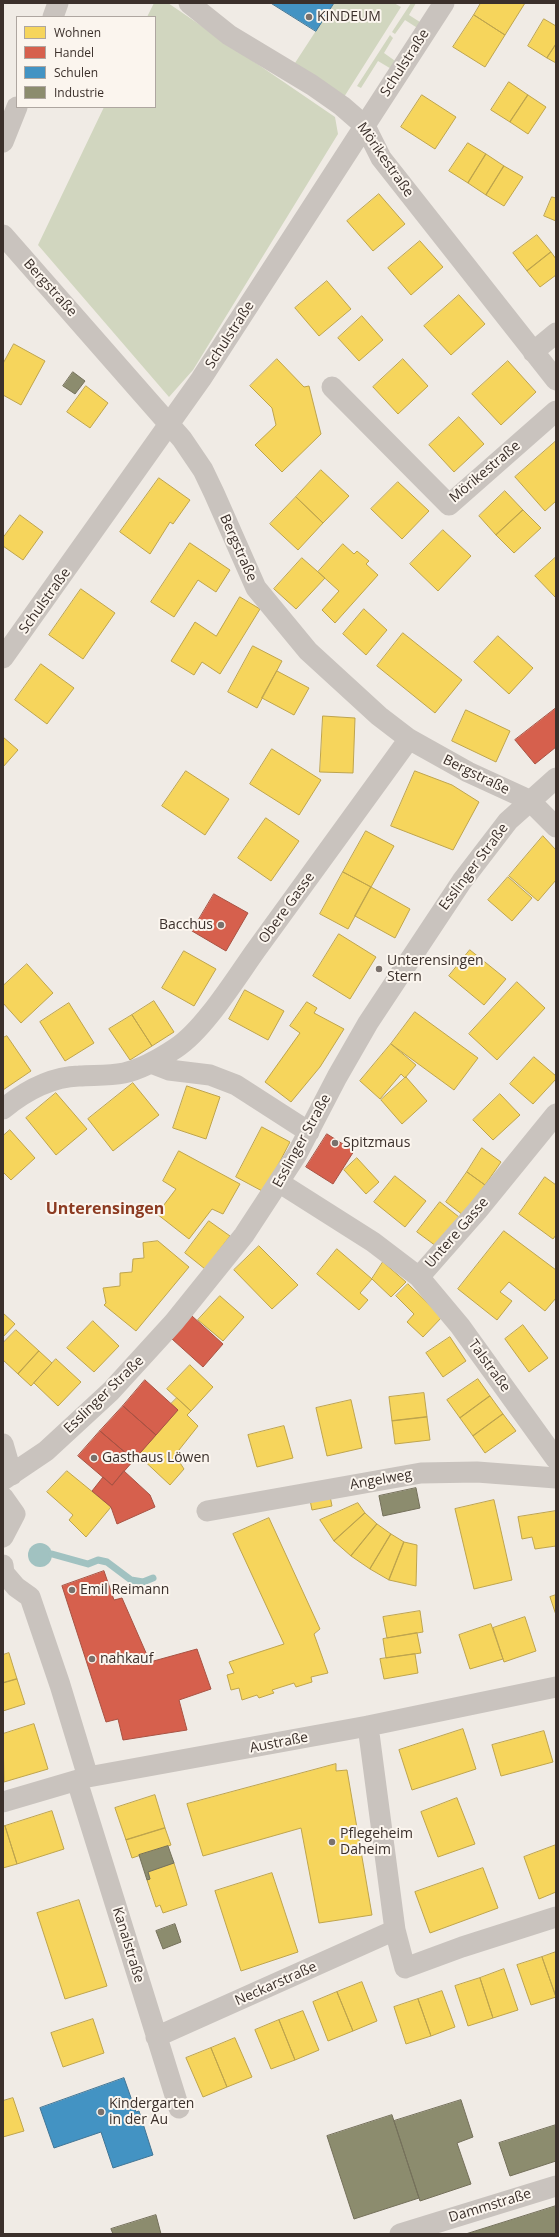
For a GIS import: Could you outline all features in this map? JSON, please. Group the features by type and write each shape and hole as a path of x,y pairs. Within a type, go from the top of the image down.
{"street":[{"path":"53,16 58,3"},
{"name":"Mörikestraße","path":"189,3 229,35 324,93 365,126 381,158 556,380"},
{"name":"Schulstraße","path":"3,658 228,339 444,3"},
{"path":"3,142 17,108"},
{"name":"Bergstraße","path":"3,235 169,424 188,448 203,470 256,588 268,604 319,662 379,716 409,739 468,772 529,800"},
{"path":"533,352 556,333"},
{"name":"Mörikestraße","path":"332,387 449,505 556,411"},
{"name":"Obere Gasse","path":"3,1109 17,1098 38,1086 55,1079 126,1073 151,1063 177,1047 198,1029 409,739"},
{"name":"Esslinger Straße","path":"8,1477 46,1450 77,1424 142,1359 244,1235 280,1183 309,1132 353,1048 444,907 491,840 529,800 556,778"},
{"path":"529,800 556,827"},
{"path":"151,1063 169,1070 210,1075 236,1085 309,1132"},
{"name":"Untere Gasse","path":"280,1183 373,1242 419,1277 556,1114"},
{"name":"Talstraße","path":"419,1277 460,1326 556,1459"},
{"path":"3,1444 8,1477"},
{"name":"Angelweg","path":"207,1511 421,1473 477,1472 556,1478"},
{"path":"3,1497 16,1514 3,1537"},
{"name":"Kanalstraße","path":"3,1565 4,1573 16,1587 30,1597 60,1685 82,1779 156,2037 179,2108"},
{"name":"Austraße","path":"3,1802 82,1779 368,1726 556,1688"},
{"path":"368,1726 395,1930 406,1968 462,1947 556,1917"},
{"name":"Neckarstraße","path":"156,2037 395,1930"},
{"name":"Dammstraße","path":"400,2234 556,2186"}],"green space":[{"path":"154,3 168,3 335,117 338,134 193,370 169,397 38,245 104,108 156,108 156,16 148,16"},
{"path":"334,3 394,3 401,7 344,97 295,63"},
{"path":"411,3 416,3 409,15 423,24 419,29 405,20 395,34 392,32"},
{"path":"390,35 393,38 384,53 398,63 393,70 378,61 361,88 357,86"}],"water":[{"path":"40,1543 48,1547 52,1555 48,1563 40,1567 32,1563 28,1555 32,1547"}],"building: Wohnen":[{"path":"481,3 525,3 505,35 474,15"},
{"path":"474,15 505,35 485,67 453,47"},
{"path":"544,19 556,26 556,44 547,58 528,46"},
{"path":"556,44 556,63 547,58"},
{"path":"509,82 528,95 510,122 491,110"},
{"path":"422,95 456,117 435,149 401,127"},
{"path":"528,95 546,107 528,134 510,122"},
{"path":"468,143 486,154 468,183 449,171"},
{"path":"486,154 504,166 486,195 468,183"},
{"path":"504,166 523,177 504,206 486,195"},
{"path":"379,194 405,224 373,251 347,221"},
{"path":"552,197 556,198 556,221 544,216"},
{"path":"537,235 551,252 527,271 513,253"},
{"path":"420,241 443,267 411,295 388,268"},
{"path":"551,252 556,259 556,275 540,287 527,271"},
{"path":"327,281 351,309 319,336 295,308"},
{"path":"459,295 485,324 451,355 424,326"},
{"path":"362,316 383,340 359,361 338,338"},
{"path":"14,344 45,361 21,405 3,395 3,364"},
{"path":"277,359 304,387 309,386 321,434 282,472 255,445 276,425 272,408 250,386"},
{"path":"403,359 428,386 398,414 373,387"},
{"path":"508,361 536,392 501,425 472,394"},
{"path":"86,386 108,403 90,428 67,412"},
{"path":"459,417 484,444 454,472 429,445"},
{"path":"556,441 556,501 545,511 515,477"},
{"path":"321,470 349,496 323,523 296,497"},
{"path":"159,478 190,500 173,524 170,522 150,554 120,532"},
{"path":"398,482 429,511 402,539 371,509"},
{"path":"505,491 523,510 496,535 479,516"},
{"path":"296,497 323,523 298,550 270,524"},
{"path":"523,510 541,528 514,553 496,535"},
{"path":"20,515 43,532 23,560 3,546 3,538"},
{"path":"443,530 471,556 438,591 410,564"},
{"path":"190,543 230,570 216,592 198,580 174,617 151,602"},
{"path":"343,544 354,554 357,551 369,561 366,564 378,575 335,623 322,610 339,591 318,572"},
{"path":"556,557 556,598 535,576"},
{"path":"302,558 325,578 296,609 274,589"},
{"path":"81,589 115,613 83,659 49,635"},
{"path":"240,597 260,609 220,674 202,662 194,675 171,661 195,622 216,636"},
{"path":"364,609 387,630 366,655 343,634"},
{"path":"403,633 462,680 435,713 377,666"},
{"path":"498,636 533,668 509,694 474,662"},
{"path":"253,646 282,661 257,708 228,692"},
{"path":"41,664 74,688 47,724 15,700"},
{"path":"277,671 309,688 294,715 262,698"},
{"path":"466,710 510,731 496,762 452,741"},
{"path":"323,716 355,718 353,773 320,772"},
{"path":"3,737 18,750 3,767"},
{"path":"272,749 321,780 299,815 250,784"},
{"path":"186,771 229,799 205,835 162,806"},
{"path":"415,771 452,785 479,802 453,850 391,826"},
{"path":"266,818 299,841 271,881 238,858"},
{"path":"366,831 394,846 371,887 343,872"},
{"path":"543,836 556,850 556,880 538,901 509,876"},
{"path":"343,872 371,887 348,929 320,914"},
{"path":"508,877 532,898 512,921 488,900"},
{"path":"371,887 410,909 395,938 355,916"},
{"path":"339,934 376,957 350,999 313,976"},
{"path":"470,950 506,979 484,1005 449,976"},
{"path":"184,951 216,969 194,1006 162,988"},
{"path":"27,964 53,993 21,1023 3,1003 3,986"},
{"path":"517,982 545,1008 497,1060 469,1034"},
{"path":"245,990 284,1011 268,1040 229,1019"},
{"path":"154,1001 174,1032 152,1046 132,1015"},
{"path":"307,1002 317,1008 314,1013 344,1029 320,1067 291,1102 265,1082 300,1033 290,1026"},
{"path":"69,1003 94,1043 65,1061 40,1022"},
{"path":"415,1012 478,1058 454,1090 391,1044"},
{"path":"132,1015 152,1046 130,1060 109,1029"},
{"path":"7,1036 31,1071 3,1090 3,1038"},
{"path":"391,1044 416,1065 405,1078 401,1074 380,1099 360,1081"},
{"path":"534,1057 556,1076 556,1079 533,1104 510,1084"},
{"path":"406,1077 427,1101 402,1124 381,1100"},
{"path":"133,1083 159,1115 113,1151 88,1119"},
{"path":"187,1086 220,1097 206,1139 173,1128"},
{"path":"56,1093 87,1129 56,1155 26,1118"},
{"path":"500,1094 520,1115 493,1140 473,1120"},
{"path":"262,1127 290,1142 264,1192 236,1177"},
{"path":"10,1130 35,1158 11,1180 3,1172 3,1136"},
{"path":"482,1148 501,1162 485,1185 467,1172"},
{"path":"179,1151 240,1184 223,1214 212,1209 189,1239 157,1214 176,1189 163,1181"},
{"path":"357,1158 379,1182 366,1194 344,1170"},
{"path":"467,1172 485,1185 463,1215 446,1202"},
{"path":"395,1176 426,1201 405,1227 374,1202"},
{"path":"545,1177 556,1185 556,1235 553,1239 519,1214"},
{"path":"440,1202 459,1217 436,1246 417,1232"},
{"path":"209,1221 230,1236 205,1269 185,1253"},
{"path":"504,1231 556,1270 556,1298 545,1311 509,1282 500,1292 512,1301 497,1320 458,1289"},
{"path":"158,1241 189,1267 136,1331 104,1305 106,1303 103,1288 120,1286 120,1273 132,1272 133,1259 144,1258 143,1243"},
{"path":"259,1246 298,1285 272,1309 234,1270"},
{"path":"337,1249 372,1279 360,1293 368,1300 359,1310 317,1274"},
{"path":"383,1262 406,1282 391,1297 372,1279"},
{"path":"408,1284 442,1317 423,1337 407,1322 414,1314 396,1296"},
{"path":"220,1296 244,1317 223,1341 198,1320"},
{"path":"3,1313 15,1324 3,1337"},
{"path":"93,1321 119,1346 94,1372 67,1348"},
{"path":"523,1325 548,1358 529,1372 505,1339"},
{"path":"16,1330 39,1351 18,1374 3,1360 3,1343"},
{"path":"450,1337 466,1361 443,1377 426,1353"},
{"path":"39,1351 52,1363 31,1386 18,1374"},
{"path":"56,1359 81,1382 58,1406 34,1383"},
{"path":"190,1365 213,1387 191,1411 167,1389"},
{"path":"478,1379 490,1396 460,1418 447,1400"},
{"path":"424,1393 427,1417 392,1421 389,1397"},
{"path":"490,1396 503,1414 473,1436 460,1418"},
{"path":"177,1398 191,1411 187,1415 198,1426 175,1455 184,1469 170,1485 138,1455 178,1410 171,1404"},
{"path":"351,1400 362,1448 327,1456 316,1408"},
{"path":"503,1414 516,1431 485,1453 473,1436"},
{"path":"427,1417 430,1440 395,1444 392,1421"},
{"path":"284,1426 293,1458 257,1467 248,1435"},
{"path":"67,1471 111,1507 86,1537 69,1520 73,1515 47,1492"},
{"path":"330,1496 332,1506 312,1510 310,1500"},
{"path":"494,1500 512,1580 474,1589 455,1509"},
{"path":"358,1503 365,1513 334,1541 320,1520"},
{"path":"556,1511 556,1546 535,1549 532,1537 522,1539 518,1517"},
{"path":"365,1513 377,1524 351,1556 334,1541"},
{"path":"269,1518 320,1629 314,1634 328,1673 311,1677 312,1682 296,1687 294,1683 272,1690 274,1693 259,1698 257,1695 242,1700 239,1688 231,1690 227,1675 234,1673 229,1662 284,1644 233,1534"},
{"path":"377,1524 391,1534 370,1569 351,1556"},
{"path":"391,1534 404,1542 389,1580 370,1569"},
{"path":"404,1542 417,1545 416,1586 389,1580"},
{"path":"556,1595 556,1615 550,1597"},
{"path":"420,1611 423,1632 387,1638 383,1617"},
{"path":"525,1617 536,1651 504,1662 493,1628"},
{"path":"491,1624 503,1659 470,1669 459,1635"},
{"path":"417,1633 421,1653 386,1658 383,1639"},
{"path":"9,1653 17,1679 3,1683 3,1655"},
{"path":"415,1654 418,1673 384,1679 380,1659"},
{"path":"17,1679 25,1704 3,1711 3,1683"},
{"path":"34,1724 48,1769 4,1782 3,1734"},
{"path":"463,1729 476,1769 412,1790 399,1750"},
{"path":"544,1731 553,1762 501,1776 492,1745"},
{"name":"Pflegeheim Daheim","path":"336,1764 336,1771 347,1770 372,1915 319,1923 301,1828 203,1856 187,1804"},
{"path":"155,1795 165,1828 126,1840 115,1808"},
{"path":"457,1798 475,1844 438,1857 421,1812"},
{"path":"52,1811 64,1849 17,1864 5,1826"},
{"path":"5,1826 17,1864 3,1868 3,1827"},
{"path":"165,1828 171,1845 132,1858 126,1840"},
{"path":"556,1845 556,1892 539,1899 524,1857"},
{"path":"174,1863 187,1905 163,1913 160,1905 156,1907 147,1880 150,1879 148,1872"},
{"path":"483,1868 498,1908 430,1933 415,1892"},
{"path":"272,1873 298,1952 241,1971 215,1891"},
{"path":"79,1900 107,1986 65,1999 37,1913"},
{"path":"556,1952 556,1997 542,1957"},
{"path":"542,1957 556,1997 531,2005 517,1965"},
{"path":"504,1969 518,2010 493,2018 480,1978"},
{"path":"480,1978 493,2018 468,2026 455,1986"},
{"path":"362,1982 377,2021 353,2031 337,1992"},
{"path":"442,1991 455,2027 431,2036 418,1999"},
{"path":"337,1992 353,2031 328,2041 313,2002"},
{"path":"418,1999 431,2036 406,2044 394,2007"},
{"path":"303,2011 319,2050 295,2060 279,2020"},
{"path":"93,2019 104,2053 63,2067 51,2033"},
{"path":"279,2020 295,2060 271,2069 255,2030"},
{"path":"235,2038 252,2077 227,2087 211,2048"},
{"path":"211,2048 227,2087 203,2097 186,2058"},
{"path":"13,2098 24,2131 3,2137 3,2101"}],"building: Handel":[{"path":"556,708 556,747 535,764 515,740"},
{"path":"214,894 248,913 226,951 192,931"},
{"path":"327,1134 354,1151 333,1184 306,1167"},
{"path":"192,1316 223,1344 203,1367 172,1339"},
{"path":"145,1380 178,1410 156,1435 123,1406"},
{"path":"123,1406 156,1435 134,1460 100,1431"},
{"path":"100,1431 134,1460 112,1485 78,1456"},
{"path":"124,1471 150,1495 155,1507 117,1524 111,1507 92,1491 103,1477 112,1485"},
{"path":"104,1571 114,1600 122,1598 150,1662 197,1649 211,1689 179,1700 187,1730 123,1740 118,1719 106,1722 62,1586"}],"building: Schulen":[{"name":"KINDEUM","path":"271,3 334,3 316,31"},
{"path":"124,2078 136,2112 139,2111 153,2155 113,2168 101,2132 54,2148 40,2108"}],"building: Industrie":[{"path":"73,372 85,381 75,394 63,386"},
{"path":"416,1488 420,1508 383,1516 379,1496"},
{"path":"168,1846 174,1863 148,1872 150,1879 147,1880 139,1855"},
{"path":"175,1924 181,1942 163,1949 156,1931"},
{"path":"461,2100 473,2137 457,2143 471,2184 420,2201 394,2121"},
{"path":"392,2115 419,2198 354,2219 327,2136"},
{"path":"556,2125 556,2161 510,2176 499,2143"},
{"path":"556,2206 556,2234 466,2234"},
{"path":"156,2215 161,2234 113,2234 111,2229"}],"waterway":[{"path":"52,1554 88,1564 98,1560 107,1562 131,1580 143,1582 153,1578"}],"place":[{"name":"KINDEUM","path":"309,17"},
{"name":"Bacchus","path":"221,925"},
{"name":"Unterensingen Stern","path":"379,969"},
{"name":"Spitzmaus","path":"335,1143"},
{"name":"Gasthaus Löwen","path":"94,1458"},
{"name":"Emil Reimann","path":"72,1590"},
{"name":"nahkauf","path":"92,1659"},
{"name":"Pflegeheim Daheim","path":"332,1842"},
{"name":"Kindergarten in der Au","path":"101,2112"}],"district":[{"name":"Unterensingen","path":"105,1209"}]}
